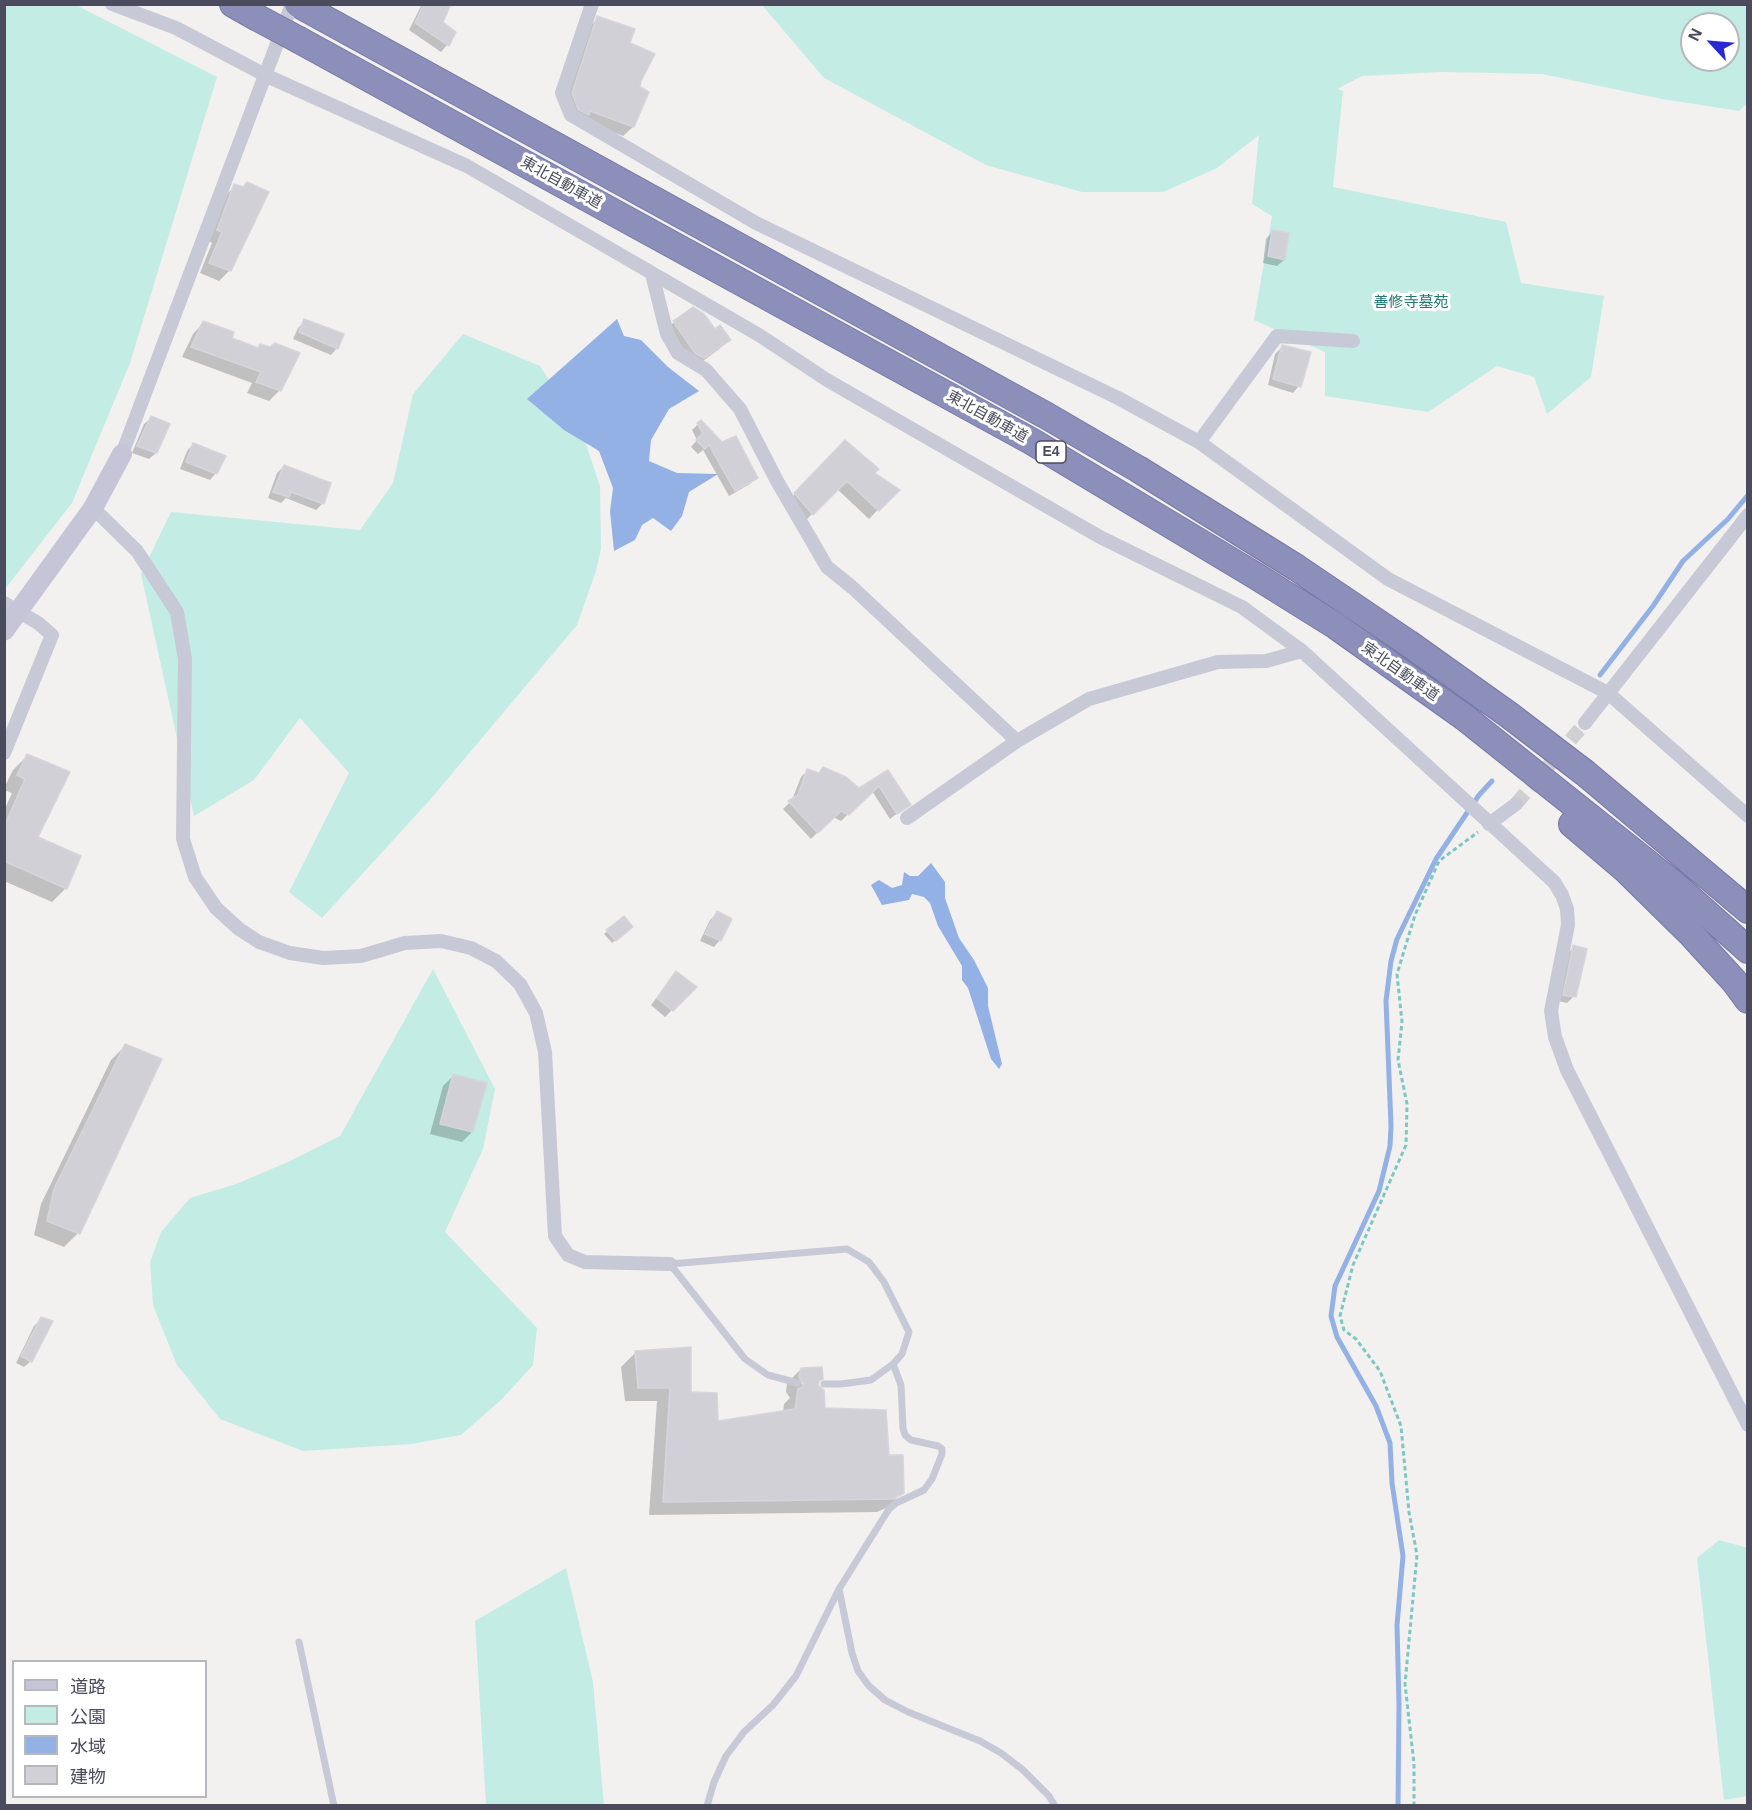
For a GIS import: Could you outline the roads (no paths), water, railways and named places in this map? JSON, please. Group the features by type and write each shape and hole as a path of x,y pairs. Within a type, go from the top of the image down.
{"highway":[{"name":"東北自動車道","path":"233,4 1031,441 1134,501 1336,626 1455,710 1546,781 1675,885 1748,950"},
{"name":"東北自動車道","path":"300,7 1047,416 1138,469 1287,562 1408,643 1519,722 1585,773 1748,910"},
{"path":"1336,626 1376,673 1517,777 1625,869 1692,935 1748,1000"}],"street":[{"path":"112,4 176,28 267,76 468,166 759,335 827,380 1100,537 1242,607 1302,651 1554,882 1562,895 1567,909 1568,925 1551,1011 1567,1070 1748,1425"},
{"path":"592,4 562,93 571,115 756,223 1118,398 1199,442 1388,579 1608,693 1748,816"},
{"path":"4,631 12,608 93,508 122,454 267,76 300,7"},
{"path":"652,274 667,334 672,343 678,352 706,370 740,409 777,481 827,567 853,588 1017,741"},
{"path":"1199,442 1277,336 1353,341"},
{"path":"93,508 137,551 177,612 185,658 183,839 195,877 216,908 239,929 260,942 290,953 323,958 361,956 405,943 441,940 471,948 496,961 520,984 536,1012 545,1052 555,1236 568,1255 585,1262 670,1264"},
{"path":"1585,723 1748,514"},
{"path":"4,753 52,636 38,623 12,608"},
{"path":"907,819 1017,741 1089,699 1218,662 1266,661 1302,651"},
{"path":"1489,824 1516,804"}],"lane":[{"path":"670,1264 847,1249 869,1262 884,1282 909,1332 902,1354 893,1364 871,1380 824,1384"},
{"path":"670,1264 745,1359 768,1375 798,1383"},
{"path":"707,1806 714,1782 726,1756 744,1732 773,1705 796,1676 839,1589 889,1509 896,1503 924,1490 932,1479 942,1449 911,1440 905,1435 901,1385 893,1364"},
{"path":"839,1589 852,1653 858,1671 869,1686 885,1700 908,1712 980,1741 1002,1753 1023,1770 1055,1806"},
{"path":"299,1642 334,1806"}],"water":[{"path":"617,319 624,336 641,340 668,367 699,391 669,409 651,440 649,461 677,473 718,474 689,492 682,516 671,531 653,518 642,525 635,540 614,551 610,511 613,488 599,451 564,430 527,399"},
{"path":"931,863 945,882 945,898 959,938 974,960 988,988 988,1006 1002,1064 999,1069 991,1059 968,988 962,980 962,966 938,926 930,903 924,897 912,894 909,900 882,905 871,885 879,880 892,888 902,885 904,872 910,876 918,876"}],"waterway":[{"path":"1600,675 1653,606 1683,561 1728,519 1748,495"},
{"path":"1398,1806 1397,1625 1403,1556 1392,1483 1390,1443 1376,1406 1337,1337 1331,1316 1335,1286 1379,1191 1390,1146 1386,1001 1391,961 1397,939 1436,859 1479,795 1492,781"}],"tunnel":[{"path":"1516,804 1585,723"}],"park label":[{"name":"善修寺墓苑","path":"1411,303"}]}
